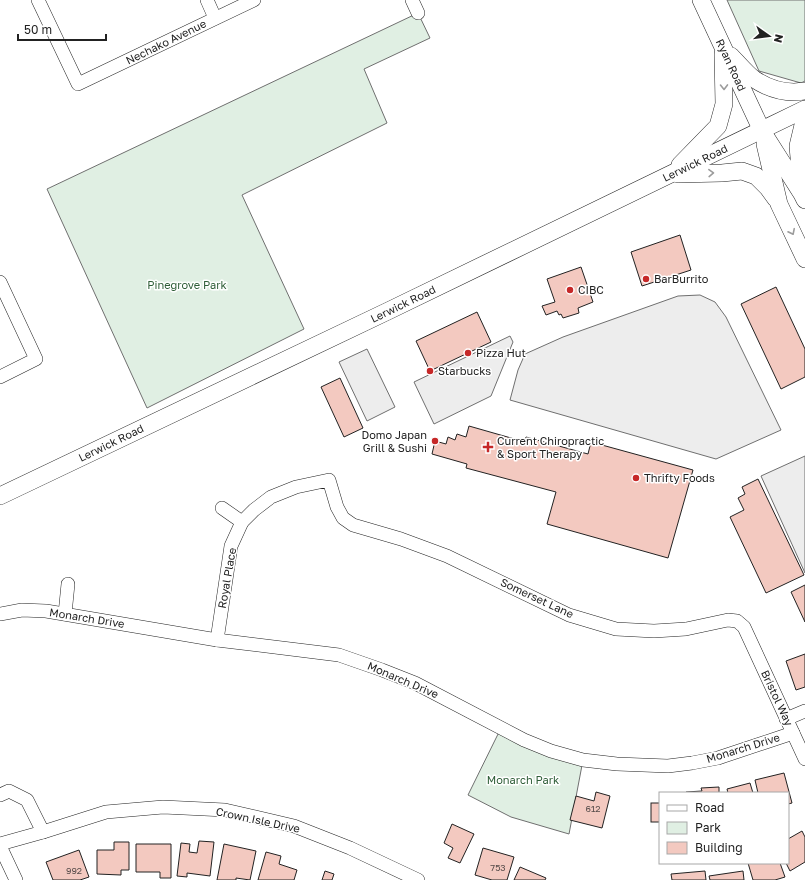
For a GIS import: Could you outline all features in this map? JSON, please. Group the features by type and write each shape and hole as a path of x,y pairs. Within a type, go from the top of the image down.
{"main road":[{"name":"Ryan Road","path":"701,0 762,131 804,197"},
{"path":"723,48 754,79 774,89 794,93 805,91"},
{"path":"672,174 718,126 724,104 723,48"},
{"name":"Lerwick Road","path":"0,496 380,315 805,109"},
{"path":"804,197 798,146 803,125 805,124"},
{"name":"Ryan Road","path":"762,131 779,204 805,259"},
{"path":"672,174 742,171 756,176 768,188 779,204"}],"street":[{"name":"Nechako Avenue","path":"38,0 78,84 254,0"},
{"path":"207,0 215,18"},
{"path":"412,0 418,13"},
{"path":"0,282 36,359 0,377"},
{"name":"Royal Place","path":"217,640 231,546 242,522 254,510 271,497 296,488 329,480"},
{"name":"Somerset Lane","path":"329,480 337,507 343,518 353,525 401,539 447,556 570,615 616,629 654,631 686,629 728,620 737,621 744,628 758,659"},
{"path":"222,508 242,522"},
{"path":"65,614 68,584"},
{"name":"Monarch Drive","path":"0,614 22,610 46,611 217,640 340,655 416,683 524,740 551,751 583,760 617,764 668,766 692,763 718,758 793,733"},
{"name":"Bristol Way","path":"758,659 805,759"},
{"path":"786,719 805,711"},
{"path":"0,795 9,791 27,800 43,832"},
{"name":"Crown Isle Drive","path":"0,845 106,812 163,807 225,810 294,826 350,848 418,880"},
{"path":"0,845 16,880"}],"green space":[{"path":"727,0 805,0 805,81 801,83 759,71"},
{"name":"Pinegrove Park","path":"418,13 430,38 364,69 387,123 242,195 304,329 147,408 47,189"},
{"name":"Monarch Park","path":"501,728 583,760 569,834 511,817 468,795"}],"shaded area":[{"path":"700,295 715,302 726,317 781,430 716,459 510,400 518,370 525,354 563,337 678,296"},
{"path":"510,336 513,342 491,396 434,424 414,382"},
{"path":"367,349 395,407 367,421 339,362"},
{"path":"805,456 805,573 761,476"}],"building":[{"path":"680,235 691,270 642,286 631,252"},
{"name":"CIBC","path":"581,267 593,302 578,308 579,313 563,318 557,311 546,315 542,306 555,302 547,279"},
{"path":"776,287 805,349 805,377 781,389 741,304"},
{"path":"477,312 491,342 430,371 416,341"},
{"path":"340,378 363,428 344,437 321,387"},
{"path":"469,426 525,442 526,437 588,454 591,442 693,470 668,558 547,524 556,492 466,468 467,464 432,454 435,441 446,444 448,437 455,440 457,434 466,437"},
{"path":"758,479 804,575 766,593 730,517 744,510 738,498 745,494 742,487"},
{"path":"805,585 805,622 791,592"},
{"path":"805,654 805,687 796,690 786,661"},
{"path":"784,773 792,803 789,804 789,792 758,792 755,780"},
{"path":"750,783 753,792 728,792 727,789"},
{"path":"719,787 719,792 686,792 702,791 701,788"},
{"path":"596,792 610,796 602,828 570,820 576,796 594,801"},
{"path":"651,803 659,803 659,822 651,822"},
{"path":"452,824 474,834 460,863 448,858 453,848 444,843"},
{"path":"802,831 805,837 805,862 790,871 786,864 789,864 789,838"},
{"path":"199,841 214,842 210,876 187,873 187,877 177,876 181,843 190,844 189,852 197,853"},
{"path":"114,842 129,842 129,870 121,870 121,875 97,874 97,850 114,850"},
{"path":"136,844 171,844 171,878 160,878 160,872 136,872"},
{"path":"224,844 256,851 250,880 236,878 236,880 217,880"},
{"path":"483,848 514,857 507,880 492,880 475,875"},
{"path":"79,850 89,877 80,880 53,880 46,862"},
{"path":"266,852 281,856 279,864 297,870 294,880 258,880"},
{"path":"748,864 780,864 785,877 775,880 753,880"},
{"path":"520,867 546,878 545,880 514,880"},
{"path":"325,871 334,874 332,880 322,880"},
{"path":"705,871 706,880 672,880 671,874"},
{"path":"743,871 744,880 710,880 709,876"}],"place":[{"name":"BarBurrito","path":"646,279"},
{"name":"CIBC","path":"570,290"},
{"name":"Pizza Hut","path":"468,353"},
{"name":"Starbucks","path":"430,371"},
{"name":"Domo Japan Grill & Sushi","path":"435,441"},
{"name":"Current Chiropractic & Sport Therapy","path":"488,447"},
{"name":"Thrifty Foods","path":"636,478"}]}
